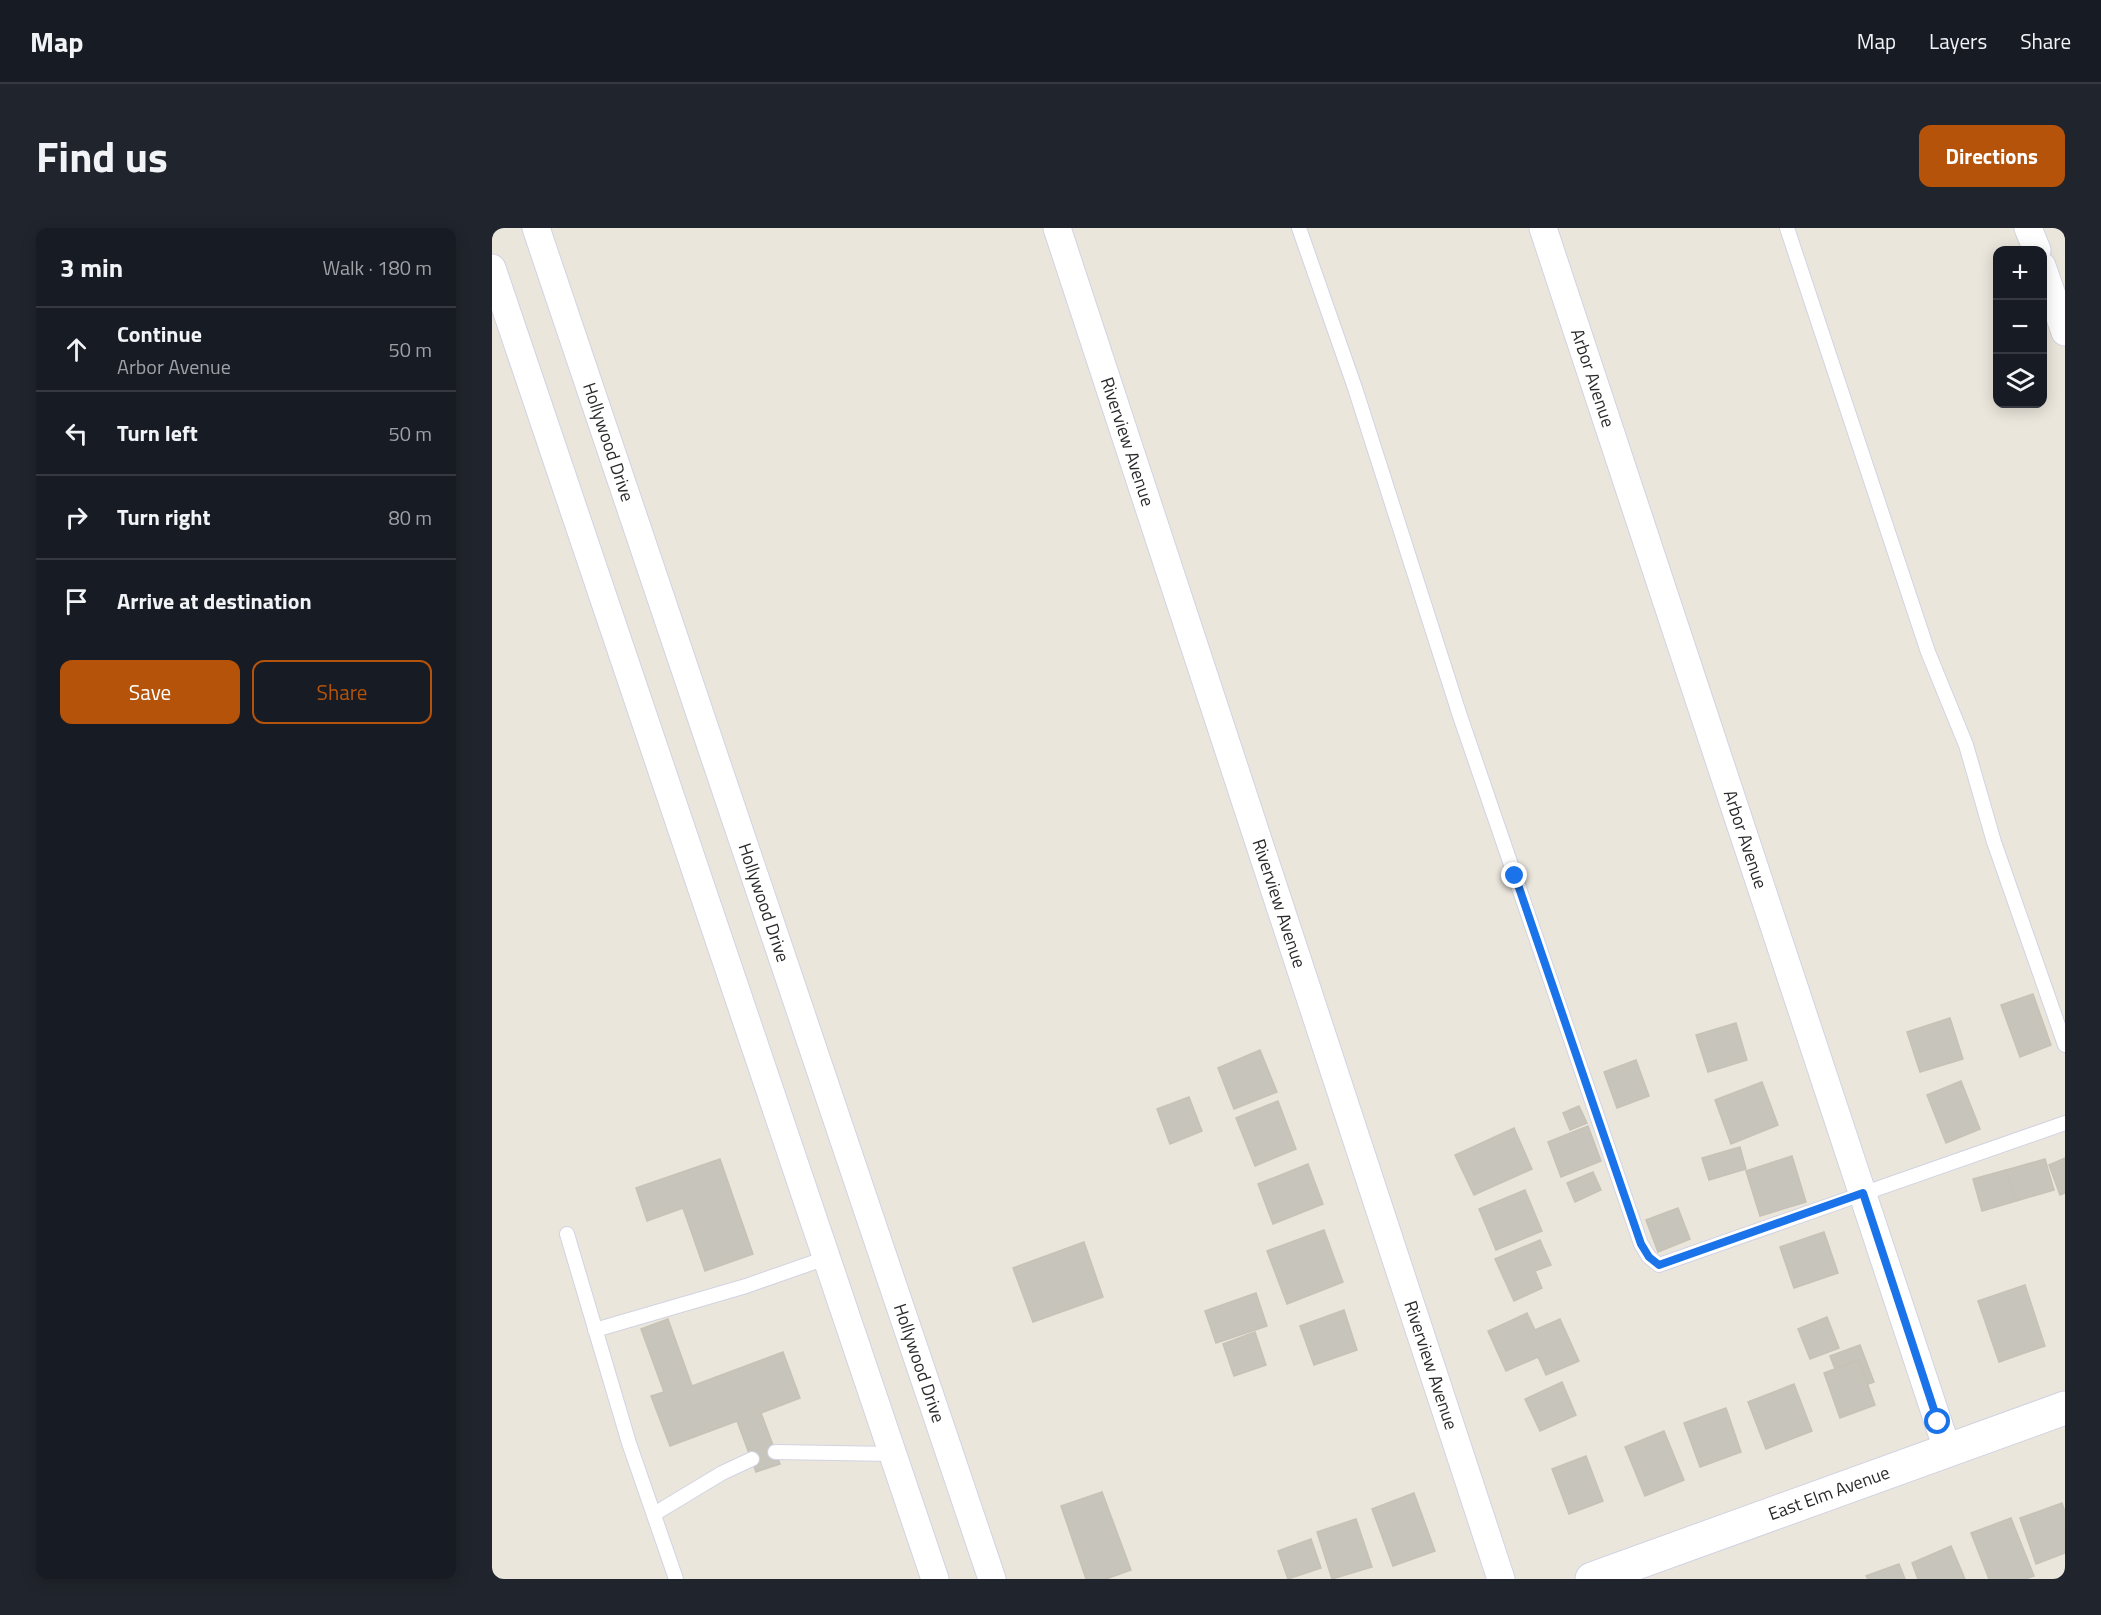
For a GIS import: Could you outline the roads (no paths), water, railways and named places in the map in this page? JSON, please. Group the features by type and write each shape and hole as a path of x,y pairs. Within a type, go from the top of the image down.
{"main road":[{"name":"East Elm Avenue","path":"1592,1579 2065,1408"}],"street":[{"name":"Hollywood Drive","path":"536,228 992,1579"},
{"name":"Riverview Avenue","path":"1057,228 1501,1579"},
{"name":"Arbor Avenue","path":"1543,228 1947,1449"},
{"path":"2028,228 2035,246"},
{"path":"492,268 935,1579"},
{"path":"2047,278 2065,332"}],"lane":[{"path":"1299,228 1355,388 1461,716 1641,1244 1649,1257 1659,1265 2065,1122"},
{"path":"1787,228 1928,652 1966,745 1994,842 2065,1045"},
{"path":"567,1234 628,1443 676,1579"},
{"path":"595,1330 746,1286 826,1258"},
{"path":"776,1452 892,1454"},
{"path":"654,1515 722,1473 752,1459"}]}
